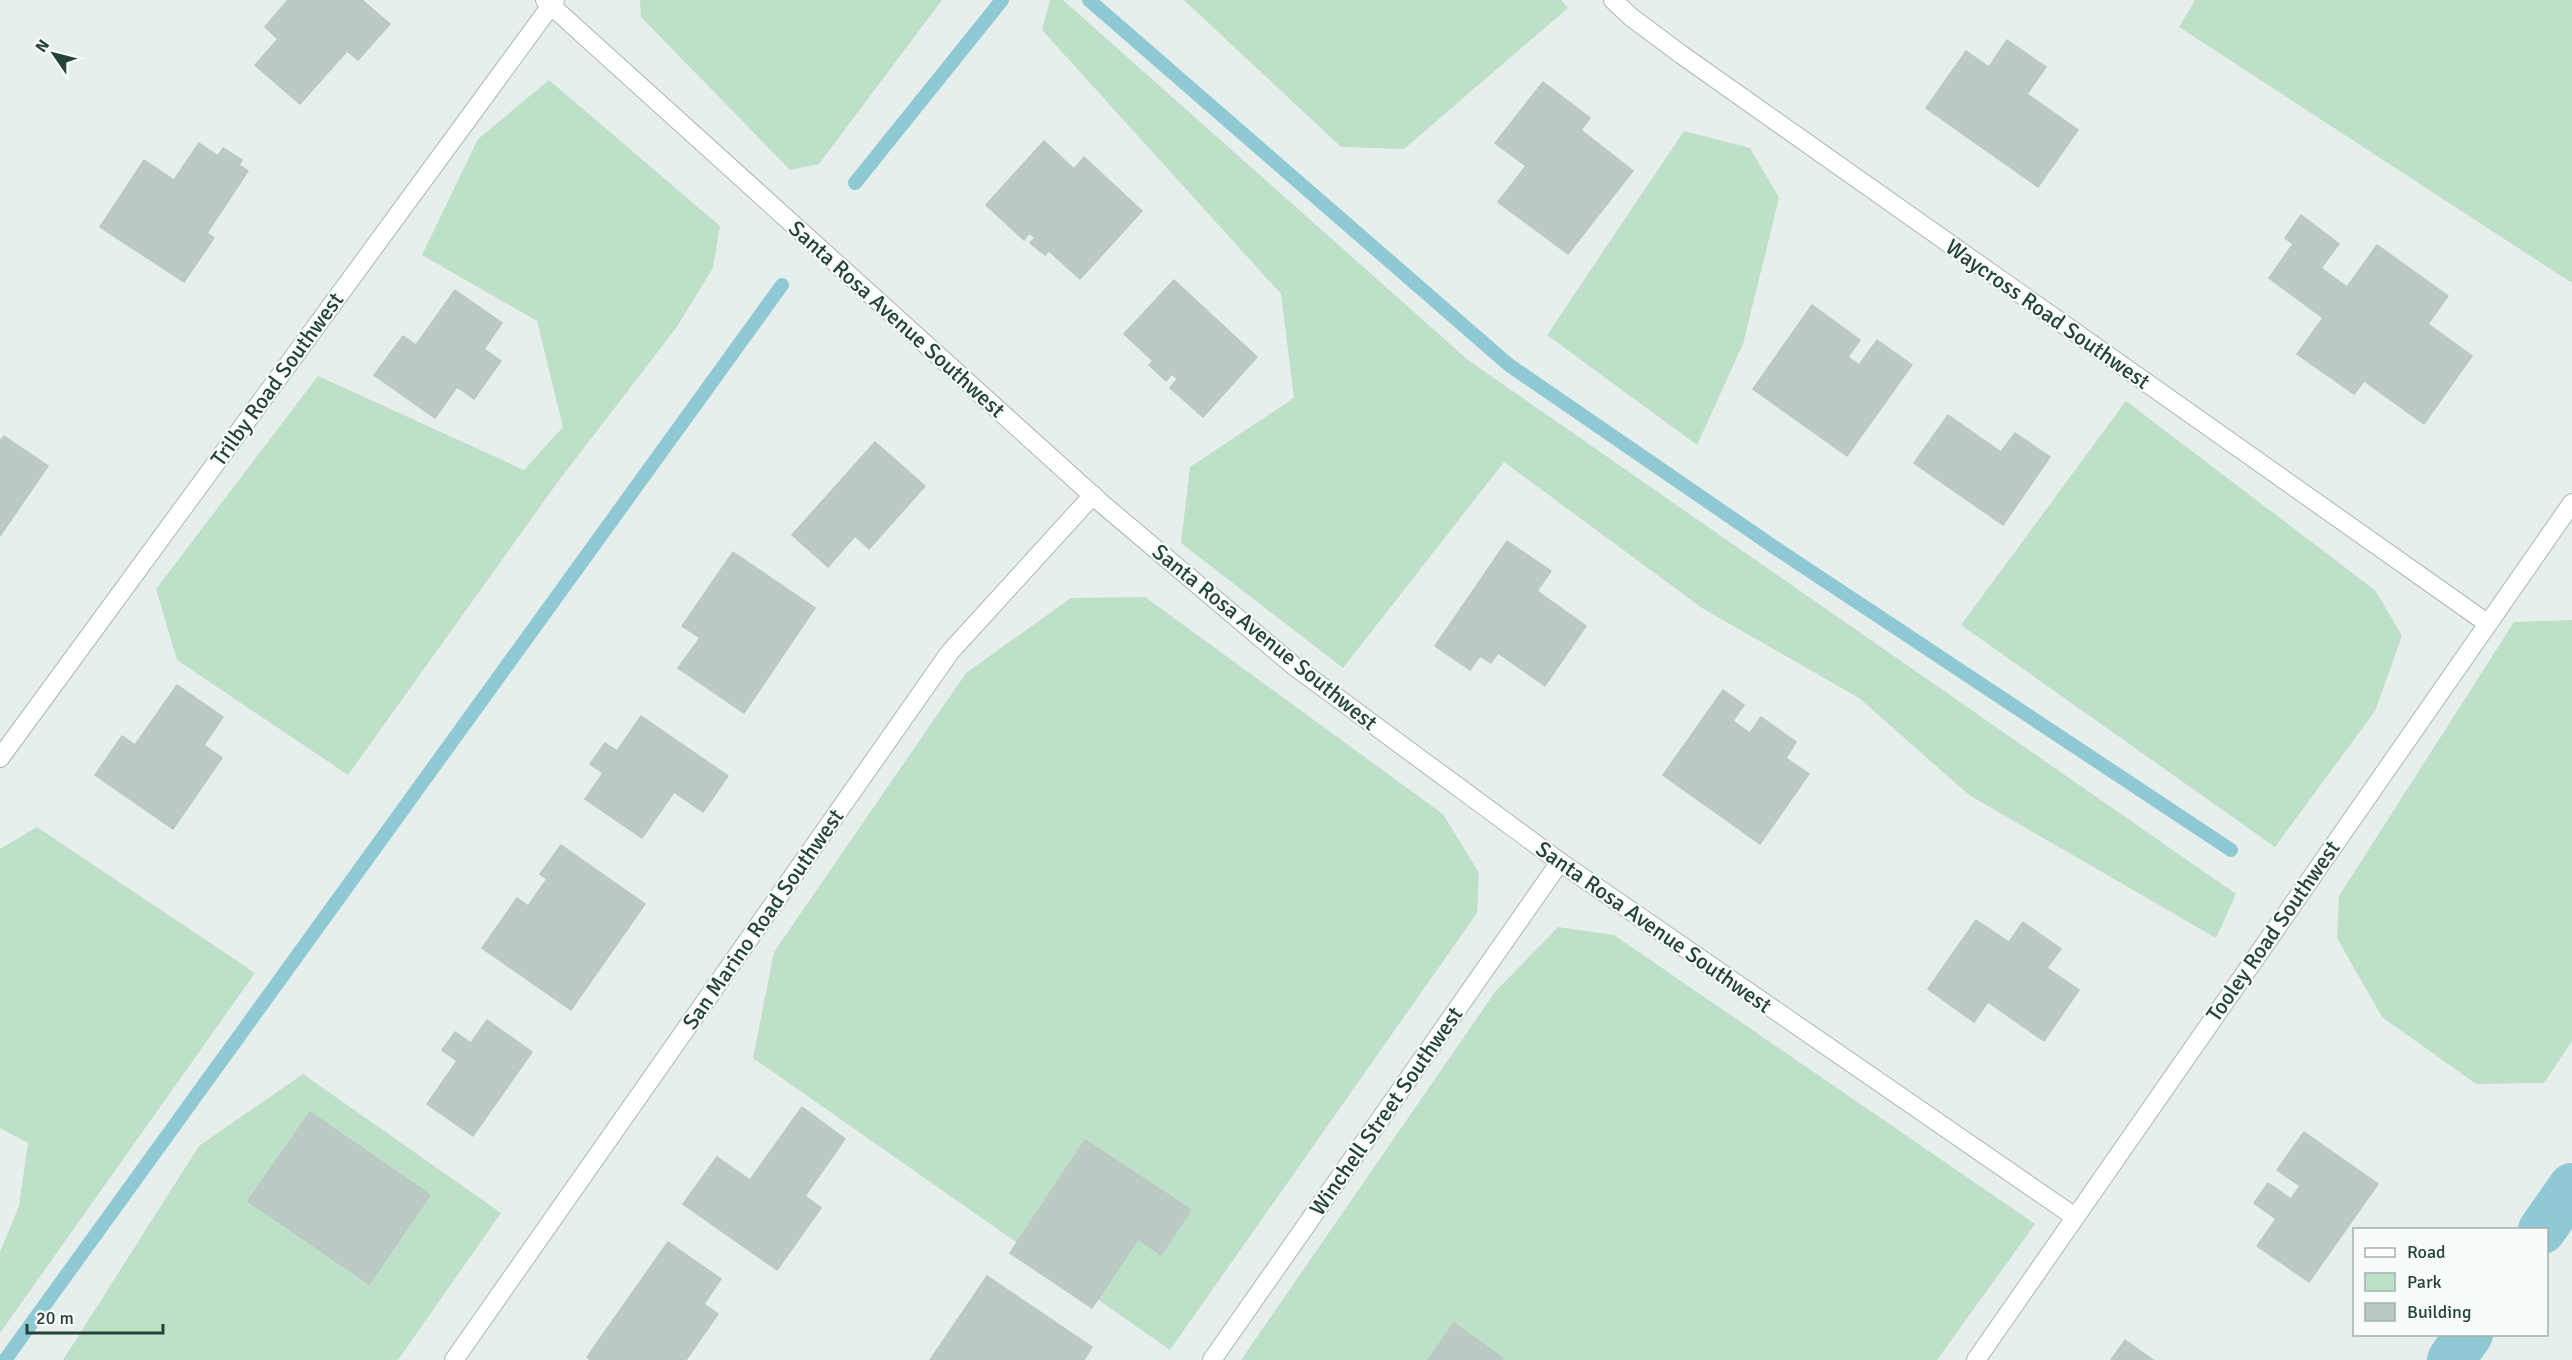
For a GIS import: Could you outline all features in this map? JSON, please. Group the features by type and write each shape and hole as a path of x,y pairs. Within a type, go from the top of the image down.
{"street":[{"name":"Waycross Road Southwest","path":"1613,0 1631,17 1682,55 2487,624"},
{"name":"Santa Rosa Avenue Southwest","path":"550,2 1093,495 1294,666 1560,862 2075,1217"},
{"name":"Trilby Road Southwest","path":"0,758 550,2"},
{"name":"San Marino Road Southwest","path":"454,1360 950,652 1093,495"},
{"name":"Tooley Road Southwest","path":"1976,1360 2572,503"},
{"name":"Winchell Street Southwest","path":"1212,1360 1560,862"}],"green space":[{"path":"640,0 942,0 819,164 790,170 641,17"},
{"path":"1050,0 1063,0 1468,360 2236,894 2216,938 1969,795 1859,698 1702,608 1504,462 1343,668 1181,543 1190,467 1294,398 1281,294 1042,30"},
{"path":"1184,0 1561,0 1568,8 1404,149 1341,147"},
{"path":"2195,0 2572,0 2572,283 2179,27"},
{"path":"549,80 720,226 713,268 676,328 557,483 348,775 177,660 156,589 318,376 524,470 563,427 537,321 422,255 478,139"},
{"path":"1684,131 1750,148 1779,198 1743,344 1697,445 1547,335"},
{"path":"2126,401 2376,591 2402,636 2375,711 2275,847 1961,625"},
{"path":"1145,597 1443,814 1479,873 1477,913 1170,1350 753,1058 774,952 966,673 1071,598"},
{"path":"2572,620 2572,1041 2544,1083 2476,1084 2382,1017 2337,938 2339,896 2514,622"},
{"path":"37,827 255,973 0,1333 0,1252 19,1206 28,1143 0,1128 0,849"},
{"path":"1558,927 1614,935 2035,1224 1937,1360 1241,1360 1495,992"},
{"path":"303,1074 501,1213 398,1360 63,1360 199,1146"}],"building":[{"path":"288,0 362,0 390,24 358,60 347,51 300,104 255,65 278,39 265,27"},
{"path":"2007,40 2046,67 2027,94 2078,130 2038,187 1926,108 1966,51 1989,67"},
{"path":"1543,82 1590,118 1581,130 1633,171 1568,254 1498,202 1526,166 1495,143"},
{"path":"1044,141 1074,169 1084,157 1142,211 1080,279 1049,251 1045,255 1030,243 1035,238 1029,233 1024,240 986,205"},
{"path":"199,143 218,156 223,148 242,160 239,165 248,171 207,233 214,238 184,282 100,227 144,160 174,180"},
{"path":"2301,215 2339,244 2321,268 2347,287 2377,245 2448,296 2428,324 2472,356 2424,424 2364,381 2354,394 2297,354 2323,318 2269,278 2293,244 2285,238"},
{"path":"1174,280 1257,357 1203,417 1170,388 1177,379 1172,374 1166,381 1149,365 1153,361 1124,334"},
{"path":"455,290 502,323 484,349 501,361 474,399 457,387 435,418 374,375 403,336 416,345"},
{"path":"1812,305 1860,340 1848,357 1859,365 1877,340 1912,365 1847,456 1753,389"},
{"path":"1948,415 2001,452 2015,433 2050,457 2003,525 1914,463"},
{"path":"4,436 48,466 0,536 0,441"},
{"path":"875,442 925,486 869,549 855,536 828,567 792,535"},
{"path":"1507,541 1551,571 1537,591 1586,626 1545,686 1498,653 1491,663 1480,656 1470,670 1435,646"},
{"path":"733,552 815,608 744,713 678,668 700,638 682,626"},
{"path":"177,685 223,717 204,745 222,758 173,829 95,775 122,736 135,745"},
{"path":"1723,690 1744,705 1733,721 1750,733 1761,717 1796,742 1786,758 1809,774 1760,844 1663,775"},
{"path":"641,716 728,776 703,812 674,792 642,838 585,799 603,773 590,764 605,743 617,751"},
{"path":"561,845 645,904 571,1010 482,948 517,898 528,906 547,879 540,874"},
{"path":"1976,920 2009,942 2023,922 2061,949 2047,968 2079,990 2044,1041 1988,1002 1974,1022 1928,989"},
{"path":"487,1020 532,1052 473,1136 427,1104 457,1061 442,1050 455,1032 471,1043"},
{"path":"802,1107 845,1139 805,1196 821,1208 777,1270 683,1204 717,1157 750,1180"},
{"path":"310,1112 430,1195 369,1284 248,1201"},
{"path":"2304,1132 2378,1184 2309,1282 2257,1246 2276,1219 2254,1203 2268,1183 2291,1199 2300,1186 2277,1170"},
{"path":"1085,1140 1191,1210 1161,1255 1138,1239 1092,1308 1010,1253"},
{"path":"668,1242 721,1279 704,1304 718,1314 686,1360 591,1360 587,1357"},
{"path":"987,1276 1092,1347 1084,1360 930,1360"},
{"path":"1454,1323 1503,1358 1501,1360 1428,1360"},
{"path":"2125,1340 2153,1360 2111,1360"}],"waterway":[{"path":"855,183 1002,0"},
{"path":"1089,0 1509,365 1774,547 2231,850"},
{"path":"5,1360 782,285"},
{"path":"2543,1228 2572,1187"},
{"path":"2451,1360 2468,1336"}]}
